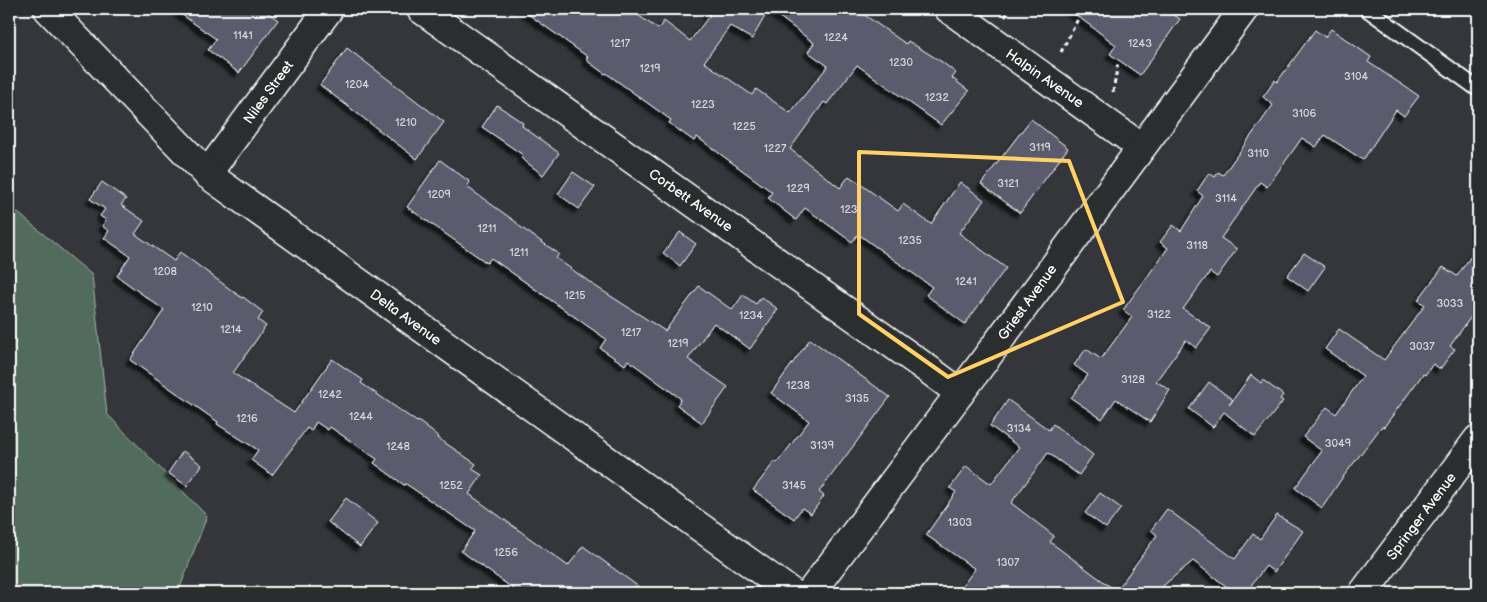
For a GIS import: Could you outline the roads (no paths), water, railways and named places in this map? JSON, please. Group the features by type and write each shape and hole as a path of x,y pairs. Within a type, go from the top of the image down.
{"street":[{"name":"Delta Avenue","path":"48,9 207,174 792,593"},
{"name":"Niles Street","path":"207,174 329,9"},
{"name":"Corbett Avenue","path":"422,9 960,393"},
{"name":"Halpin Avenue","path":"949,9 1141,147"},
{"name":"Griest Avenue","path":"810,593 1244,9"},
{"name":"Springer Avenue","path":"1363,593 1478,439"}],"lane":[{"path":"1367,9 1478,89"}]}
